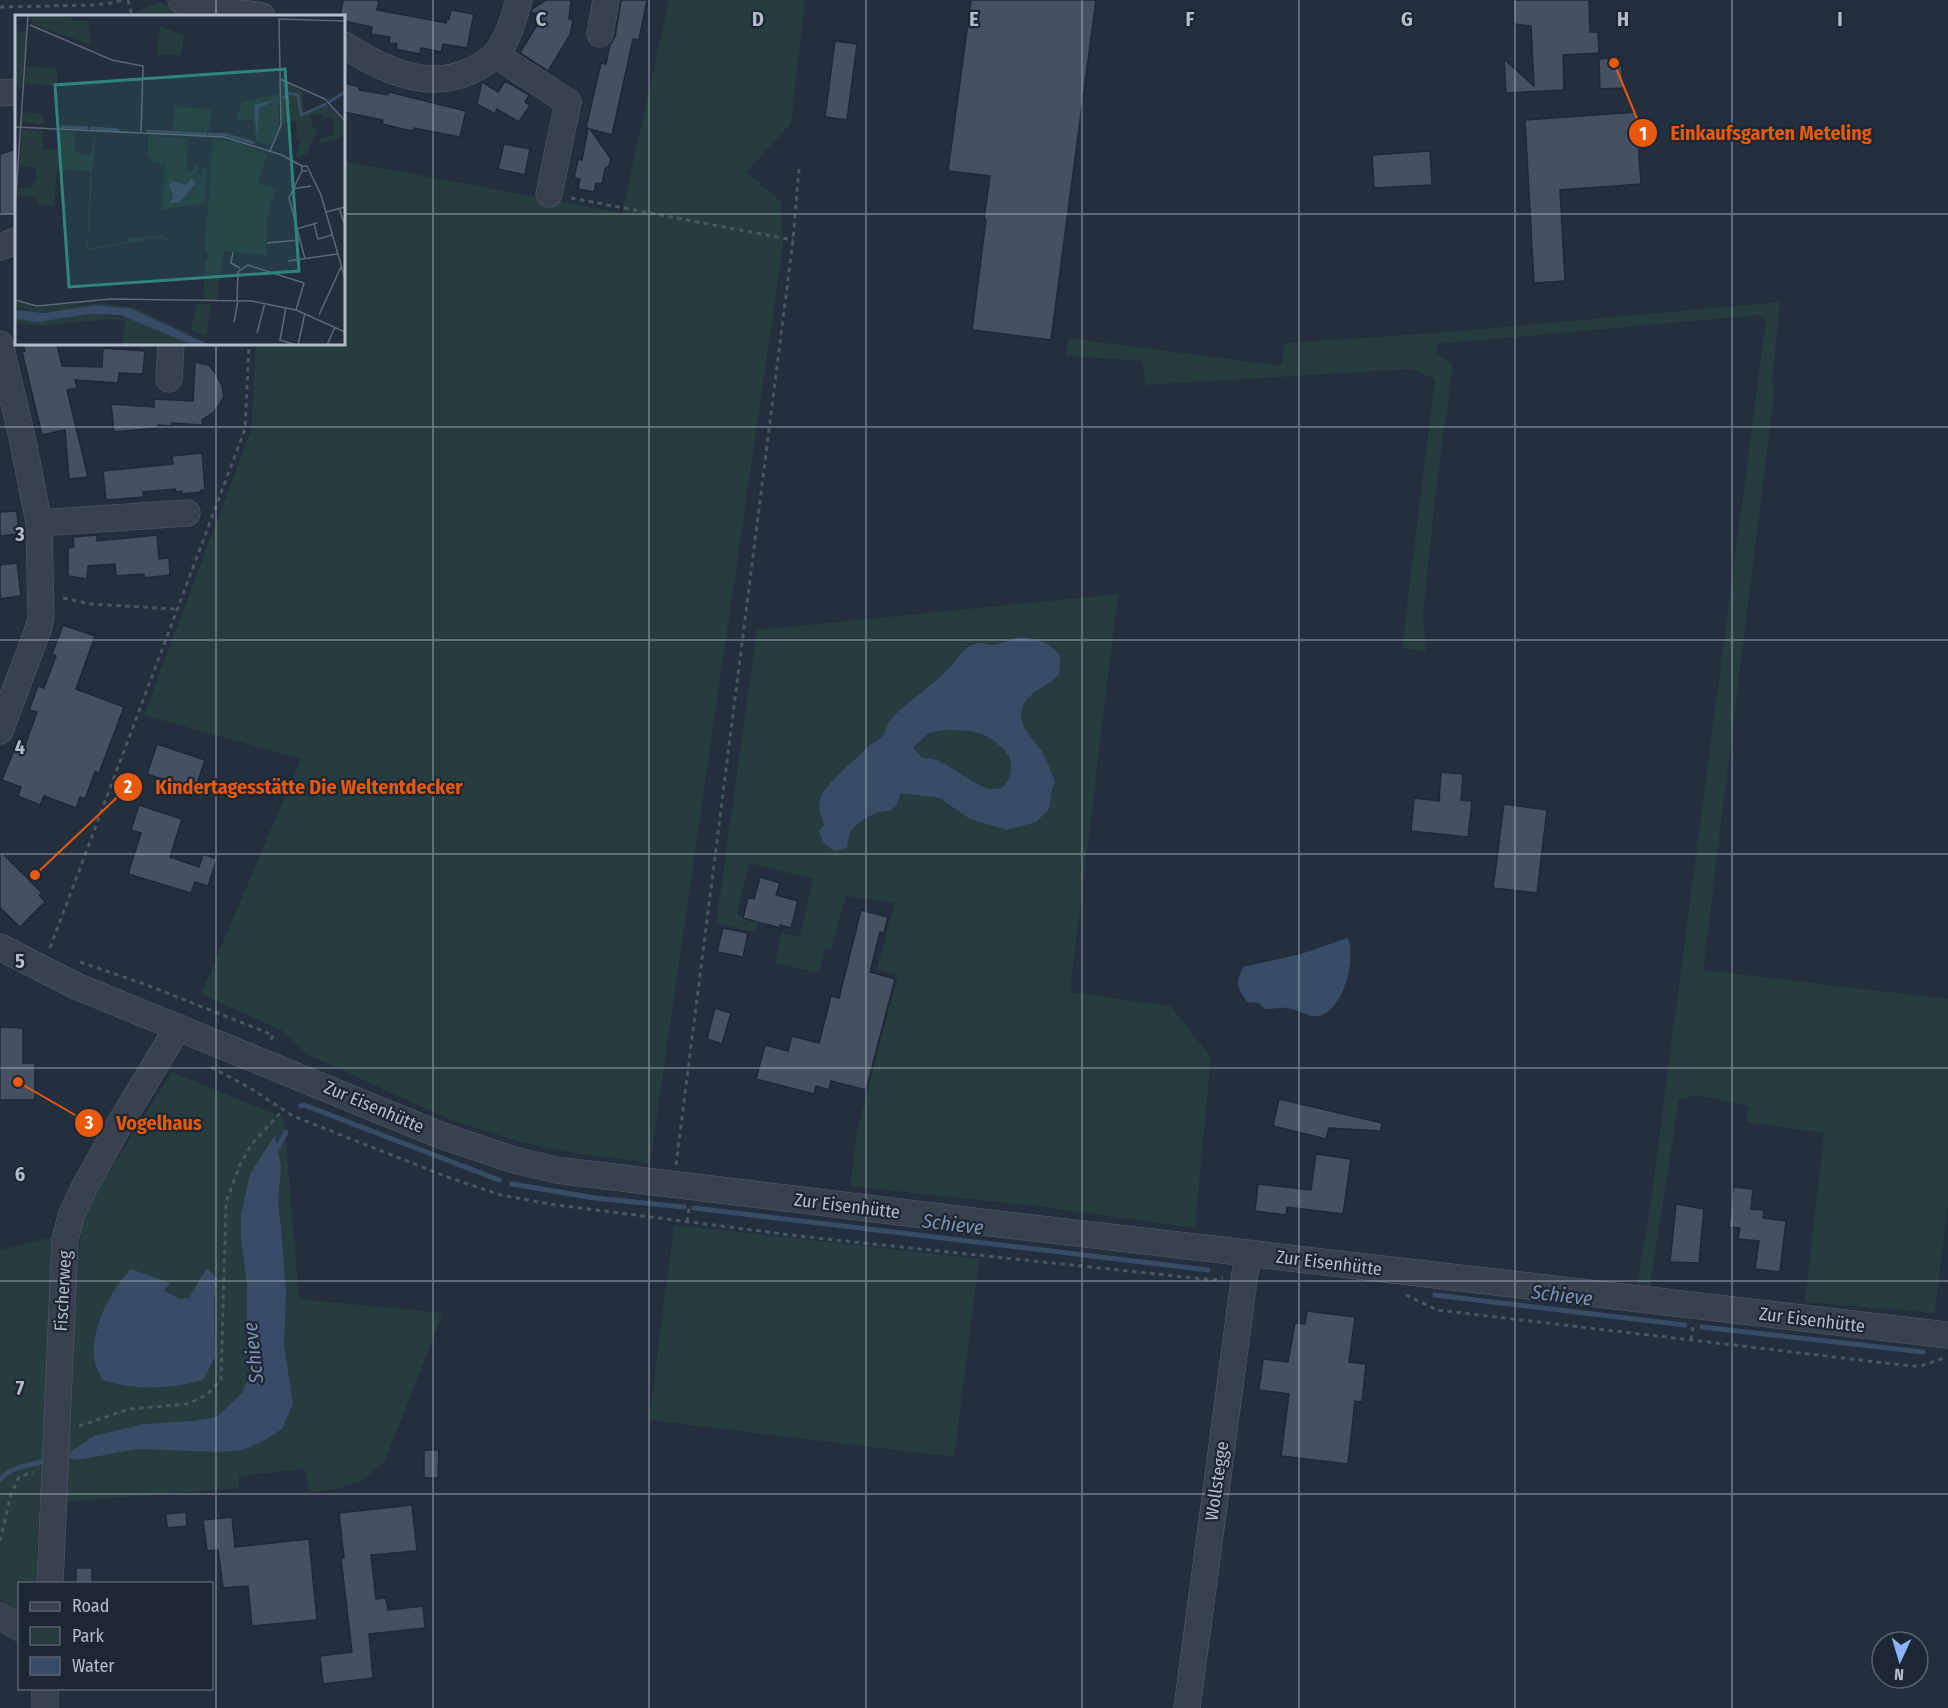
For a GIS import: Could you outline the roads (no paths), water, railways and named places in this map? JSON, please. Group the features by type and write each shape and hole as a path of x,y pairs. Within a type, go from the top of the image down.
{"street":[{"path":"181,0 187,4 254,15"},
{"path":"345,46 371,62 426,80 453,79 477,68 496,55 512,25 519,0"},
{"path":"600,34 606,0"},
{"path":"496,55 568,102 549,194"},
{"path":"0,93 15,92"},
{"path":"0,247 15,241"},
{"path":"169,379 171,345"},
{"path":"0,348 22,437 39,524 40,593 39,627 7,691 0,731"},
{"path":"39,524 187,513"},
{"name":"Zur Eisenhütte","path":"0,947 76,986 440,1135 502,1156 556,1170 1248,1263 1948,1335"},
{"name":"Fischerweg","path":"50,1582 65,1239 72,1213 119,1125 178,1027"},
{"name":"Wollstegge","path":"1187,1708 1248,1263"},
{"path":"0,1616 18,1627"},
{"path":"45,1690 45,1708"}],"water":[{"path":"1019,637 1042,642 1060,656 1059,675 1029,697 1021,713 1025,728 1044,755 1055,781 1049,809 1036,822 1007,830 970,819 940,798 901,793 896,806 890,811 873,814 857,824 850,833 847,848 835,851 823,843 819,831 824,825 819,804 824,791 871,744 883,736 893,717 931,685 971,645 982,643 996,645","holes":["944,730 969,731 984,735 1004,750 1009,756 1011,766 1010,776 1005,785 996,789 985,787 939,761 923,758 917,753 913,747 929,733"]},
{"path":"1348,938 1350,958 1346,983 1328,1012 1315,1016 1288,1008 1265,1009 1259,1003 1247,1002 1241,993 1238,982 1243,967 1301,954"},
{"path":"275,1135 281,1166 278,1204 286,1293 284,1345 293,1404 282,1429 243,1450 220,1452 138,1449 77,1460 69,1458 70,1452 94,1436 144,1424 217,1417 242,1393 250,1375 252,1350 247,1324 247,1284 241,1239 241,1214 250,1174"},
{"path":"207,1268 217,1279 214,1299 215,1357 203,1380 153,1388 128,1386 103,1380 95,1363 95,1338 98,1325 108,1300 131,1269 170,1283 164,1291 180,1299 189,1298"}],"waterway":[{"name":"Schieve","path":"301,1106 304,1105 499,1180"},
{"name":"Schieve","path":"276,1151 286,1132"},
{"name":"Schieve","path":"512,1184 595,1198 684,1207"},
{"name":"Schieve","path":"694,1208 1208,1270"},
{"name":"Schieve","path":"1435,1295 1685,1325"},
{"name":"Schieve","path":"1702,1327 1923,1352"},
{"name":"Schieve","path":"0,1480 13,1470 40,1462"}],"place":[{"name":"Einkaufsgarten Meteling","path":"1614,63"},
{"name":"Kindertagesstätte Die Weltentdecker","path":"35,875"},
{"name":"Vogelhaus","path":"18,1082"}]}
